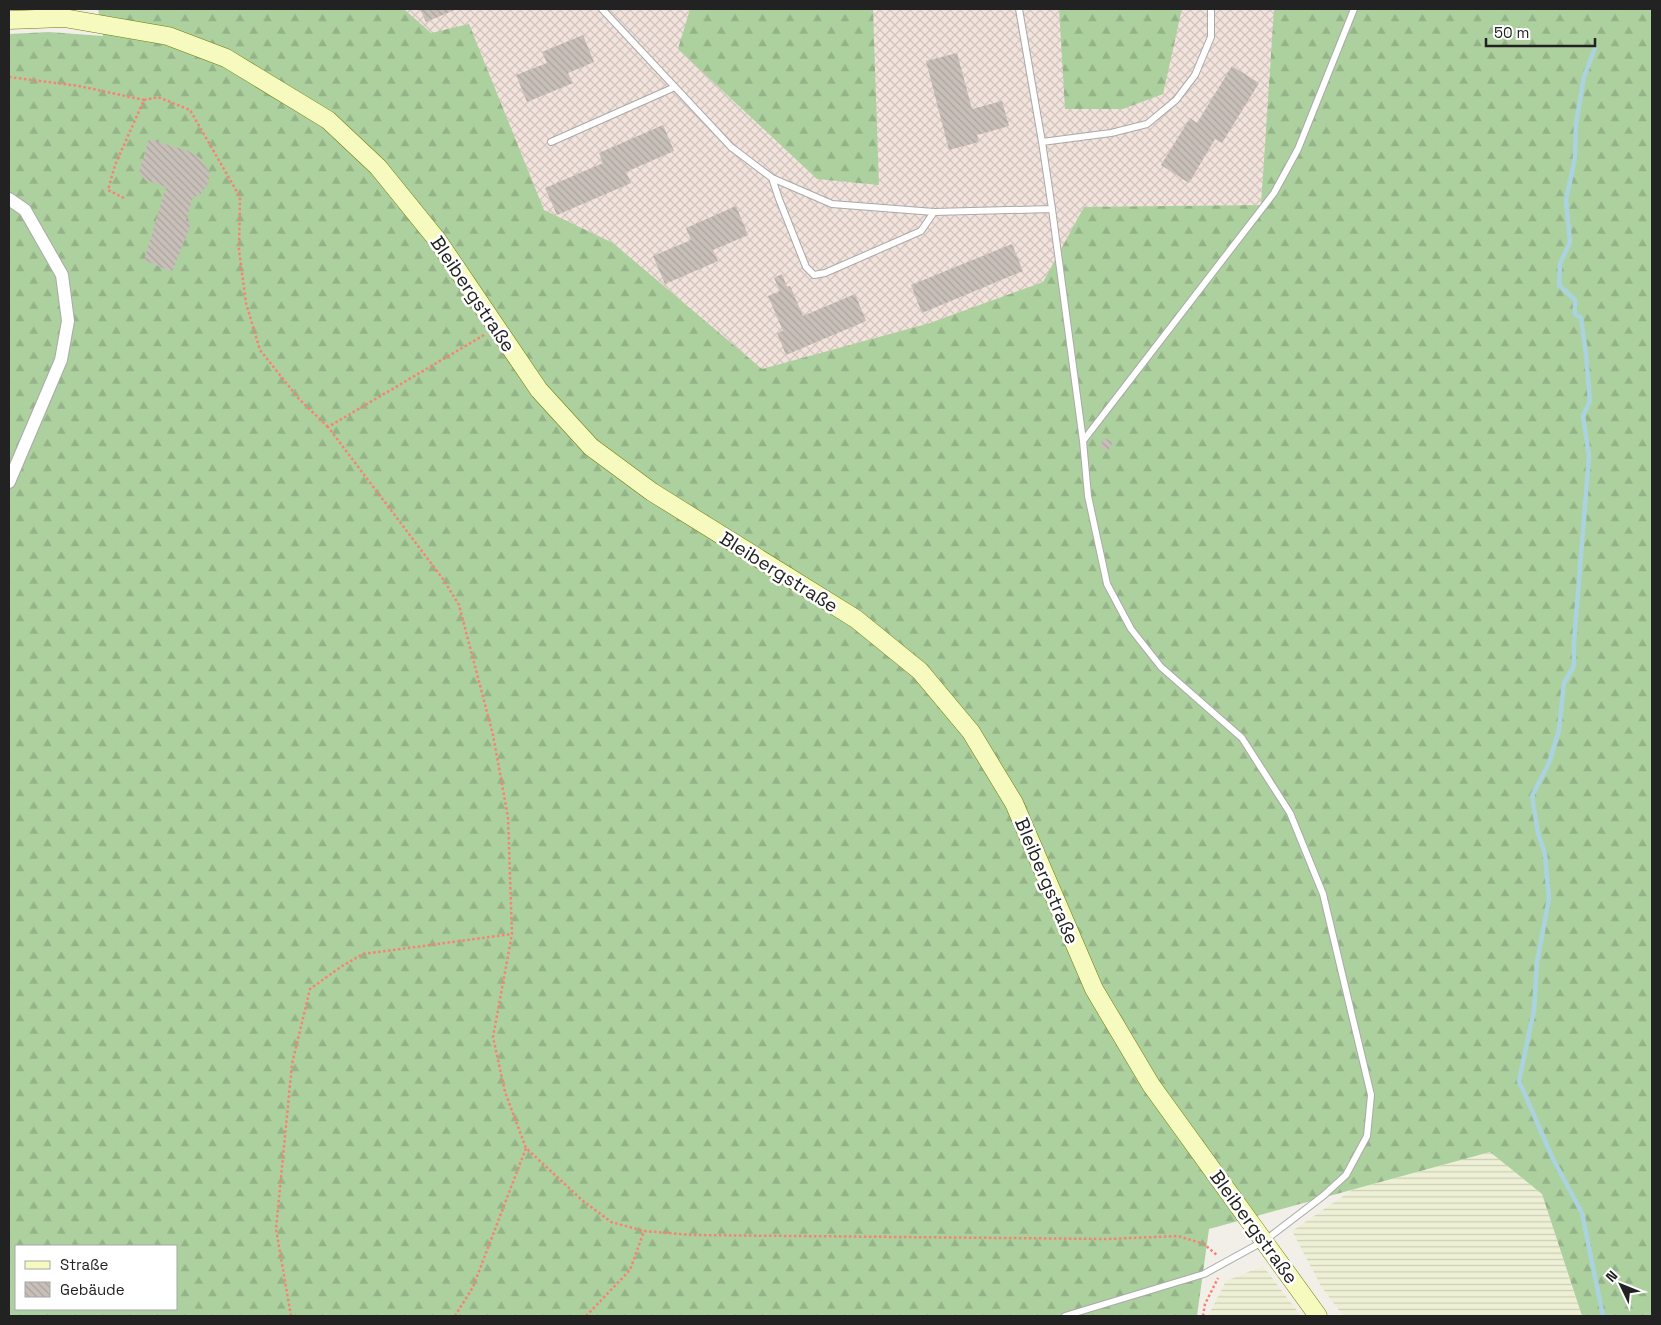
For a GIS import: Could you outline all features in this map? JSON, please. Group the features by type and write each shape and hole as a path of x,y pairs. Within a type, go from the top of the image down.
{"street":[{"name":"Bleibergstraße","path":"9,20 64,14 168,36 226,58 328,120 378,167 432,233 539,390 591,447 652,492 856,619 920,671 971,732 1014,803 1094,989 1151,1085 1318,1316"},
{"path":"9,199 25,210 62,275 68,321 61,360 9,482"}],"lane":[{"path":"602,9 731,147 772,178 832,204 934,212 1052,209"},
{"path":"1019,9 1052,209 1084,441 1088,496 1107,584 1131,629 1162,667 1242,738 1290,813 1323,894 1371,1095 1367,1136 1346,1174 1323,1196 1264,1241 1204,1274 1065,1316"},
{"path":"1042,142 1111,133 1147,124 1176,100 1196,76 1211,36 1212,9"},
{"path":"1084,441 1274,193 1298,149 1354,9"},
{"path":"551,142 675,87"},
{"path":"772,178 806,267 814,275 825,274 922,231 934,212"}],"path":[{"path":"9,77 79,86 144,100 158,97 190,110 240,197 239,250 246,303 260,350 299,399 328,427 443,579 459,605 493,735 508,817 512,934 493,1038 505,1092 526,1148 583,1201 612,1222 644,1231 692,1235 788,1237 1108,1239 1178,1236 1204,1244 1226,1262 1205,1304 1203,1316"},
{"path":"124,198 108,190 115,165 144,100"},
{"path":"328,427 496,328"},
{"path":"291,1316 276,1229 292,1064 310,989 342,966 363,954 512,934"},
{"path":"455,1316 473,1287 526,1148"},
{"path":"586,1316 630,1270 644,1231"}],"shaded area":[{"path":"269,9 1626,9 1307,201 871,586"}],"green space":[{"path":"98,9 404,9 431,33 469,24 544,210 613,243 762,369 930,323 1043,282 1084,207 1261,205 1274,9 1652,9 1652,1316 1582,1316 1542,1194 1490,1152 1209,1229 1197,1316 9,1316 9,34 49,32 103,36"},
{"path":"690,9 873,9 879,185 817,179 678,49"},
{"path":"1059,9 1182,9 1163,94 1123,109 1065,109"},
{"path":"1490,1152 1542,1194 1582,1316 1343,1316 1321,1286 1292,1231 1352,1190"},
{"path":"1263,1266 1301,1316 1208,1316 1226,1281"}],"building":[{"path":"420,9 457,9 426,22"},
{"path":"583,35 594,62 568,73 573,83 527,102 516,75 547,63 542,52"},
{"path":"957,53 972,109 1002,101 1009,126 977,135 979,142 949,150 926,61"},
{"path":"1232,66 1259,83 1222,143 1215,139 1189,183 1161,165 1190,118 1197,123"},
{"path":"663,125 674,151 626,172 631,183 557,215 545,188 603,163 599,153"},
{"path":"149,139 188,151 199,157 210,173 208,183 200,195 193,197 186,221 191,222 172,272 144,260 166,187 145,180 139,172"},
{"path":"736,206 748,235 713,250 718,261 665,284 653,256 691,240 686,228"},
{"path":"1012,244 1023,271 922,313 911,285"},
{"path":"782,274 787,287 790,286 803,316 855,294 866,321 786,355 777,333 783,331 768,296 780,291 774,278"},
{"path":"1104,438 1113,442 1108,451 1100,446"}],"waterway":[{"path":"1595,48 1584,77 1576,124 1575,158 1566,200 1570,242 1560,264 1559,285 1575,300 1575,314 1581,318 1590,401 1583,416 1589,456 1574,643 1574,666 1564,683 1559,730 1549,763 1532,796 1538,833 1545,854 1549,899 1537,962 1534,1010 1519,1081 1553,1159 1582,1213 1603,1316"}]}
